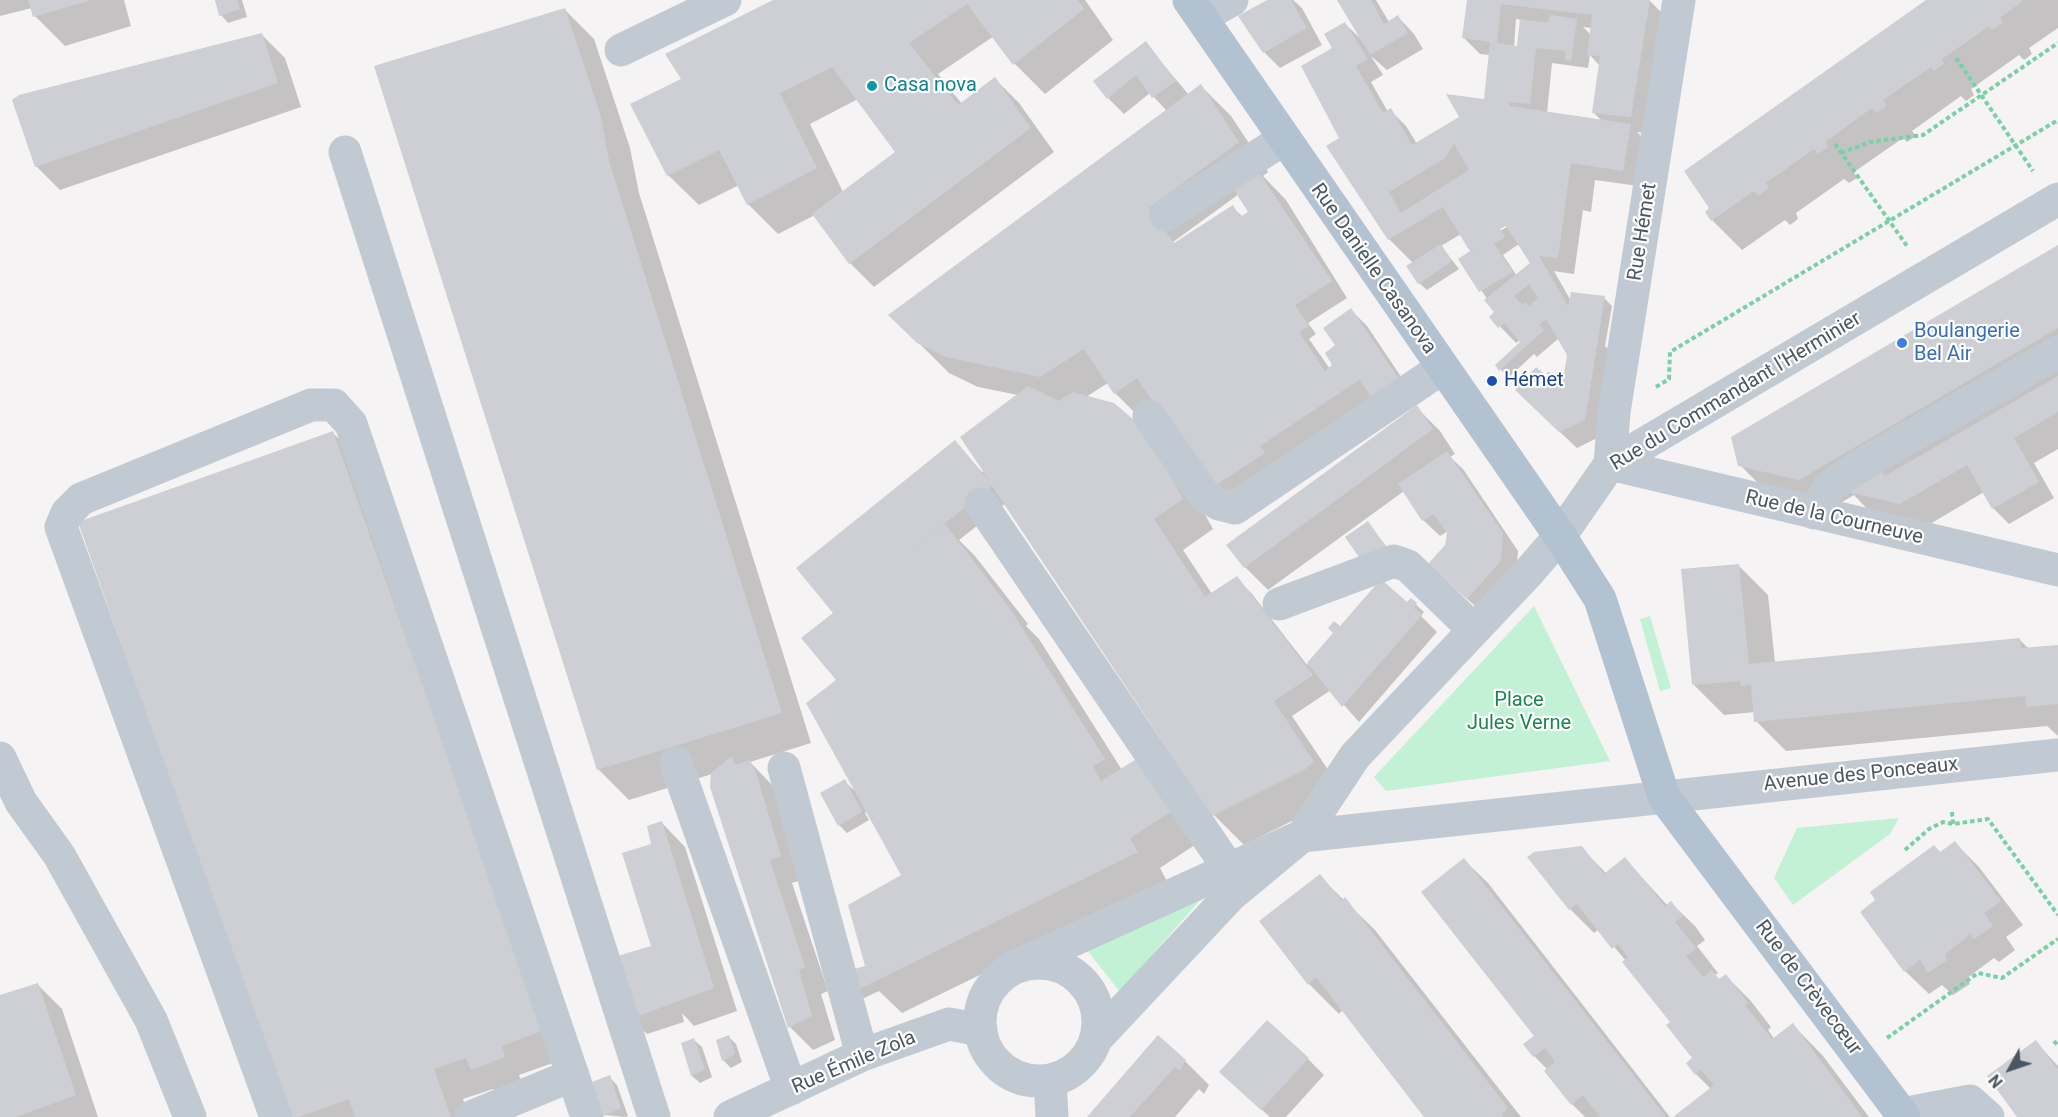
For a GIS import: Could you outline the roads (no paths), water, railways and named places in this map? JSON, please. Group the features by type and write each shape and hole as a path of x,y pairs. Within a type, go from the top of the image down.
{"main road":[{"name":"Rue Danielle Casanova","path":"1195,9 1560,536 1600,599 1664,797"},
{"name":"Rue de Crèvecœur","path":"1664,797 1713,859 1903,1115"}],"street":[{"path":"621,50 724,0"},
{"path":"1195,9 1232,0"},
{"name":"Rue Hémet","path":"1610,464 1614,412 1679,0"},
{"path":"1166,215 1284,139"},
{"path":"345,152 654,1117"},
{"name":"Rue du Commandant l'Herminier","path":"1096,1039 1231,895 1302,836 1355,756 1560,536 1610,464 2056,200"},
{"path":"1814,513 1829,487 1859,466 2058,352"},
{"path":"1149,416 1203,495 1219,504 1235,508 1443,368"},
{"path":"276,1117 61,527 67,513 81,499 311,405 334,405 351,424 587,1117"},
{"name":"Rue de la Courneuve","path":"1610,464 2058,570"},
{"path":"981,504 1229,869"},
{"path":"1279,604 1394,561 1408,566 1474,630"},
{"name":"Avenue des Ponceaux","path":"1302,836 2058,755"},
{"path":"0,758 21,802 60,855 152,1020 190,1117"},
{"path":"676,763 791,1089"},
{"path":"784,768 862,1055"},
{"path":"1014,967 1032,962 1052,963 1070,970 1085,983 1095,1001 1100,1020 1096,1039 1088,1056 1075,1070 1046,1081 1022,1079 1007,1071 990,1053 981,1030 981,1011 987,993 999,978 1014,967 1302,836"},
{"name":"Rue Émile Zola","path":"730,1117 862,1055 949,1024 981,1030"},
{"path":"471,1117 573,1075"},
{"path":"1037,1117 1046,1081"},
{"path":"1046,1081 1052,1117"},
{"path":"1903,1115 1970,1101 1988,1117"}],"place":[{"name":"Casa nova","path":"872,86"},
{"name":"Boulangerie Bel Air","path":"1902,343"},
{"name":"Hémet","path":"1492,381"}],"park label":[{"name":"Place Jules Verne","path":"1519,712"}]}
